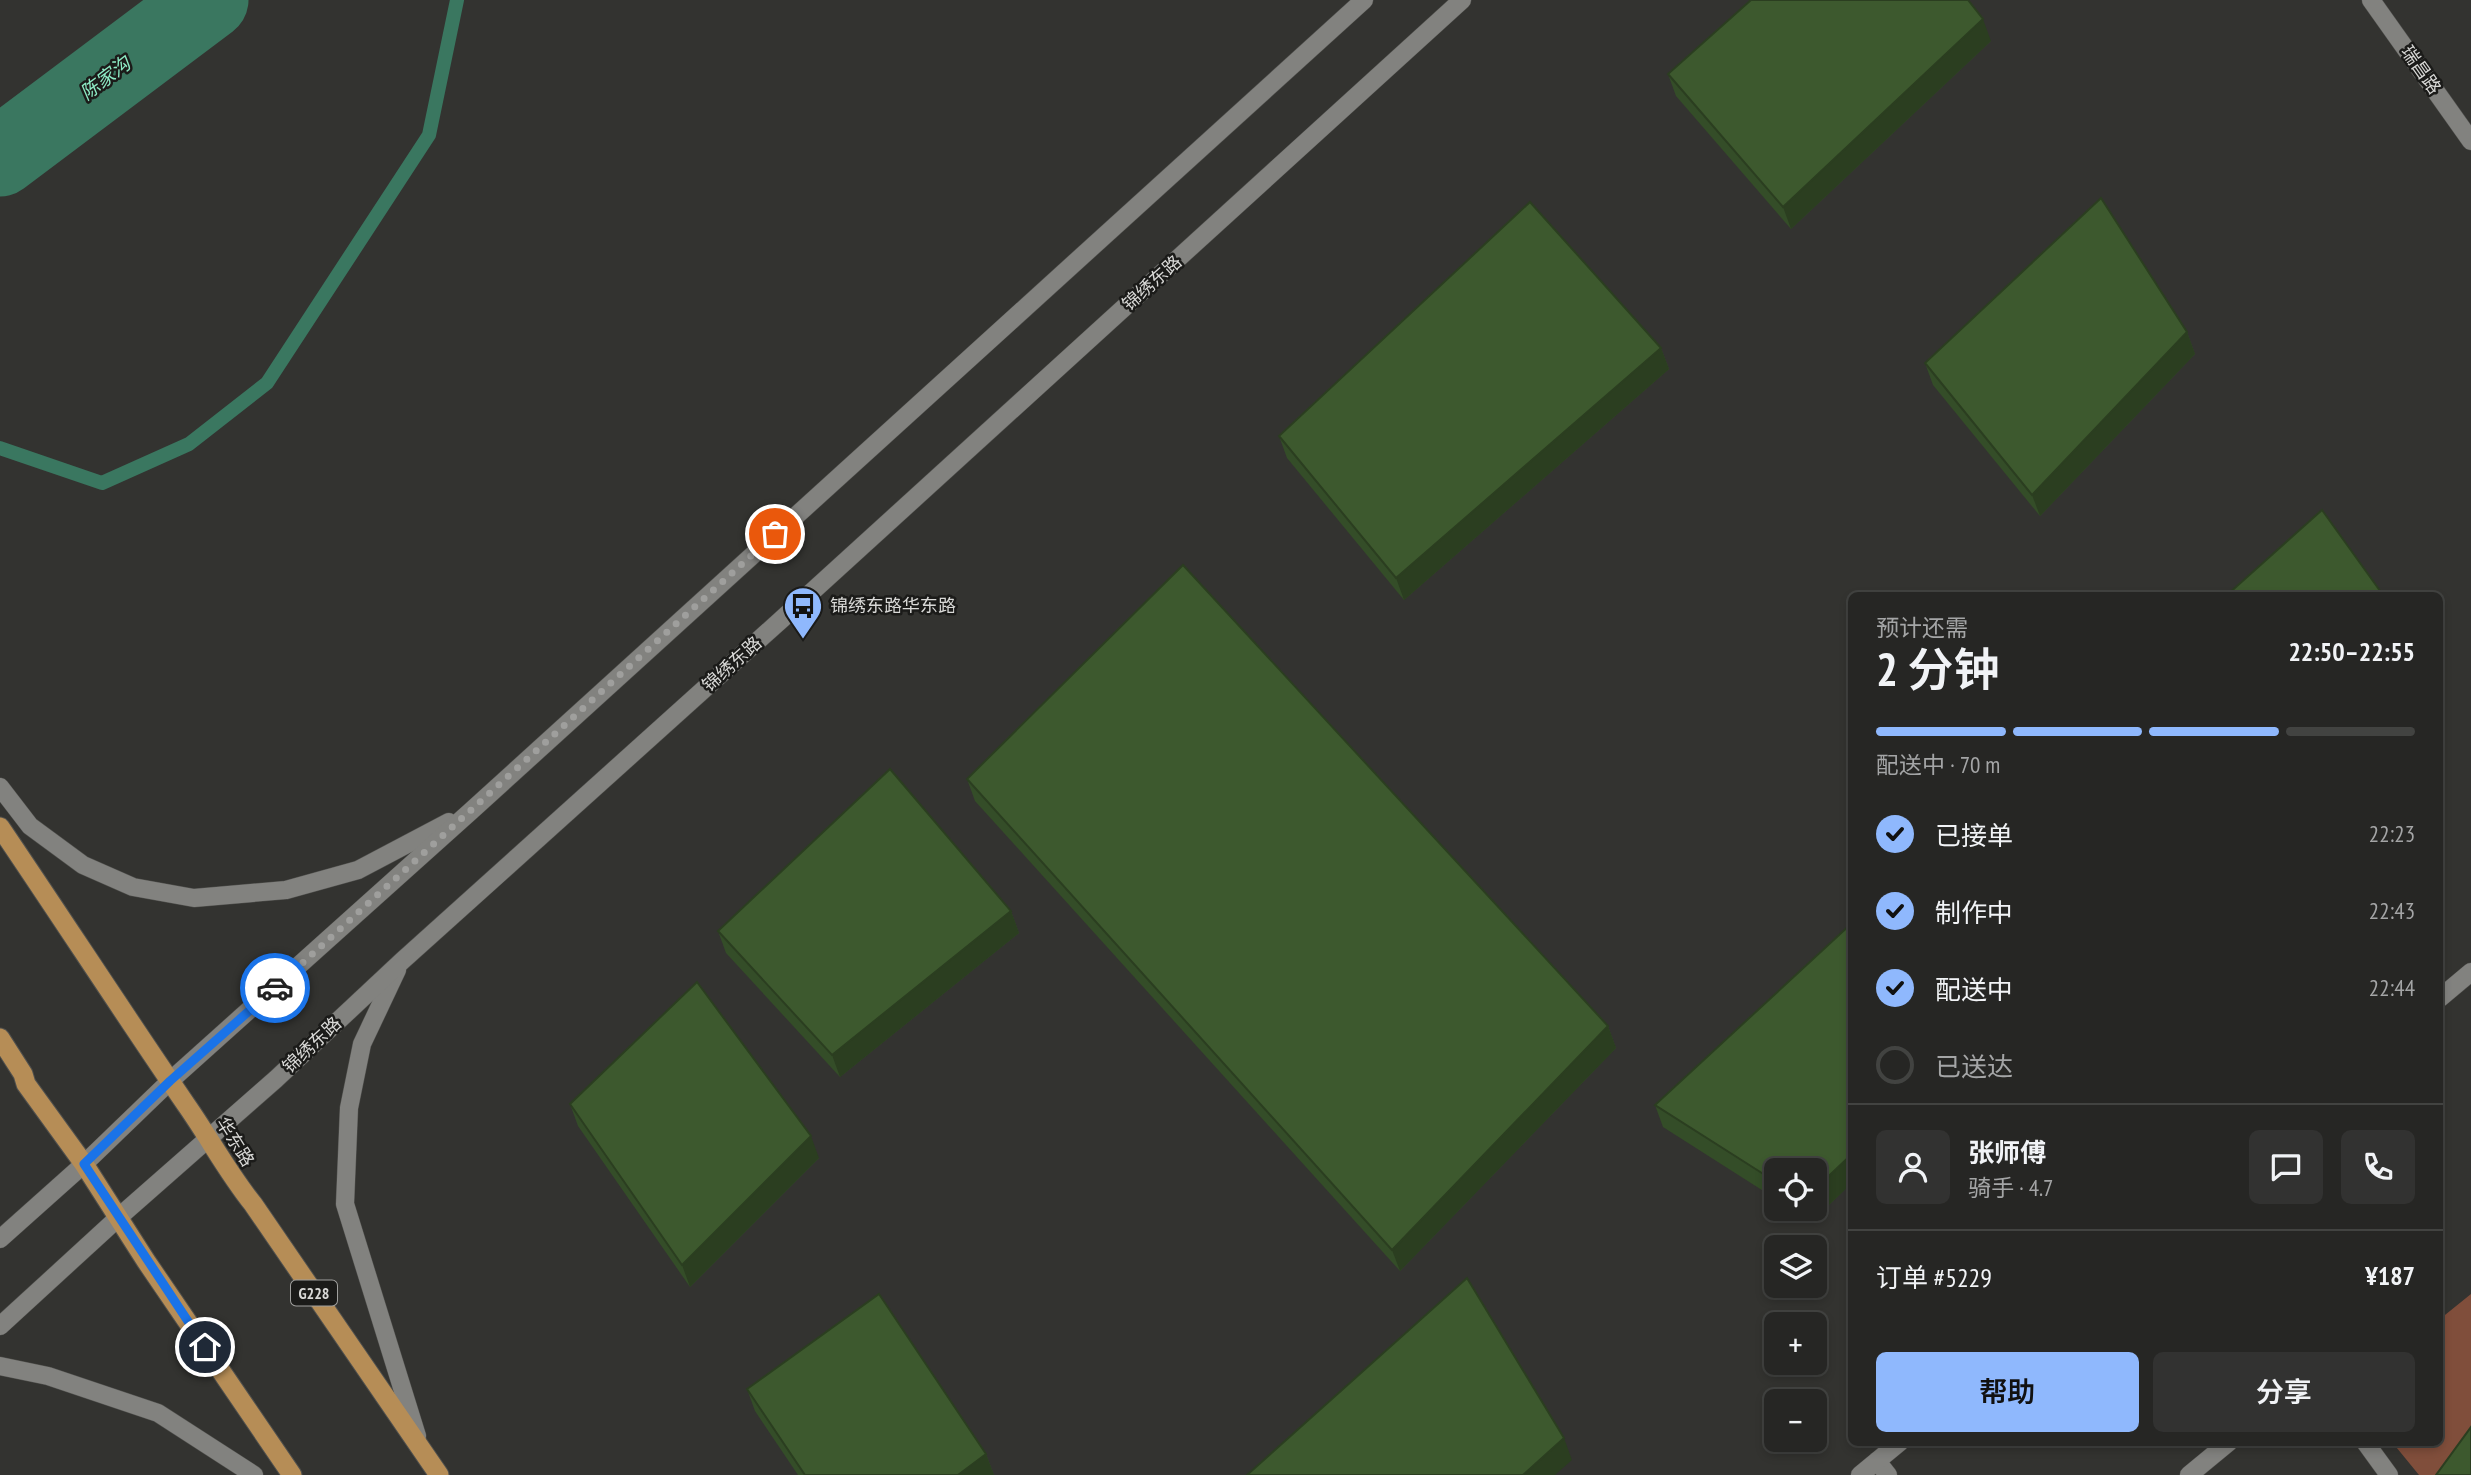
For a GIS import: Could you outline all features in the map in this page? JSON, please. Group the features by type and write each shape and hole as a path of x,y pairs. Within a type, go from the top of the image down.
{"highway":[{"name":"华东路","path":"0,827 209,1138 235,1182 439,1475"},
{"path":"0,1038 23,1074 26,1084 84,1164 146,1261 292,1475"}],"main road":[{"path":"0,1239 84,1164 170,1081 1364,0"},
{"name":"锦绣东路","path":"0,1326 1462,0"},
{"name":"瑞昌路","path":"2371,0 2471,141"},
{"path":"0,787 30,826 83,865 133,887 194,898 286,890 358,870 471,811"},
{"path":"402,961 362,1044 349,1108 345,1204 420,1448"},
{"path":"2443,995 2471,972"},
{"path":"0,1366 48,1376 158,1413 254,1475"},
{"path":"1860,1475 1882,1468 1897,1446"},
{"path":"2189,1475 2224,1446"},
{"path":"2368,1446 2389,1475"}],"shaded area":[{"path":"2471,1294 2471,1431 2440,1475 2419,1475 2395,1446 2443,1446 2443,1317"}],"building":[{"path":"1751,0 1968,0 1983,19 1783,207 1668,74"},
{"path":"2101,198 2187,332 2032,495 1925,363"},
{"path":"1530,202 1661,348 1396,578 1279,436"},
{"path":"2322,510 2381,592 2230,592"},
{"path":"1183,565 1608,1026 1392,1250 967,779"},
{"path":"890,769 1011,911 832,1055 718,931"},
{"path":"1848,927 1848,1158 1827,1178 1827,1158 1764,1158 1764,1174 1655,1105"},
{"path":"697,982 811,1136 682,1265 570,1104"},
{"path":"1467,1278 1564,1438 1523,1475 1247,1475"},
{"path":"879,1294 986,1454 958,1475 805,1475 747,1389"},
{"path":"2471,1427 2471,1475 2436,1475"}],"waterway":[{"name":"陈家沟","path":"0,157 209,0"},
{"path":"0,448 102,483 189,444 267,383 429,135 457,0"}],"way so far":[{"path":"275,988 775,534"}],"place":[{"name":"锦绣东路华东路","path":"803,640"}],"route":[{"path":"205,1347 84,1164 170,1081 275,988"}]}
